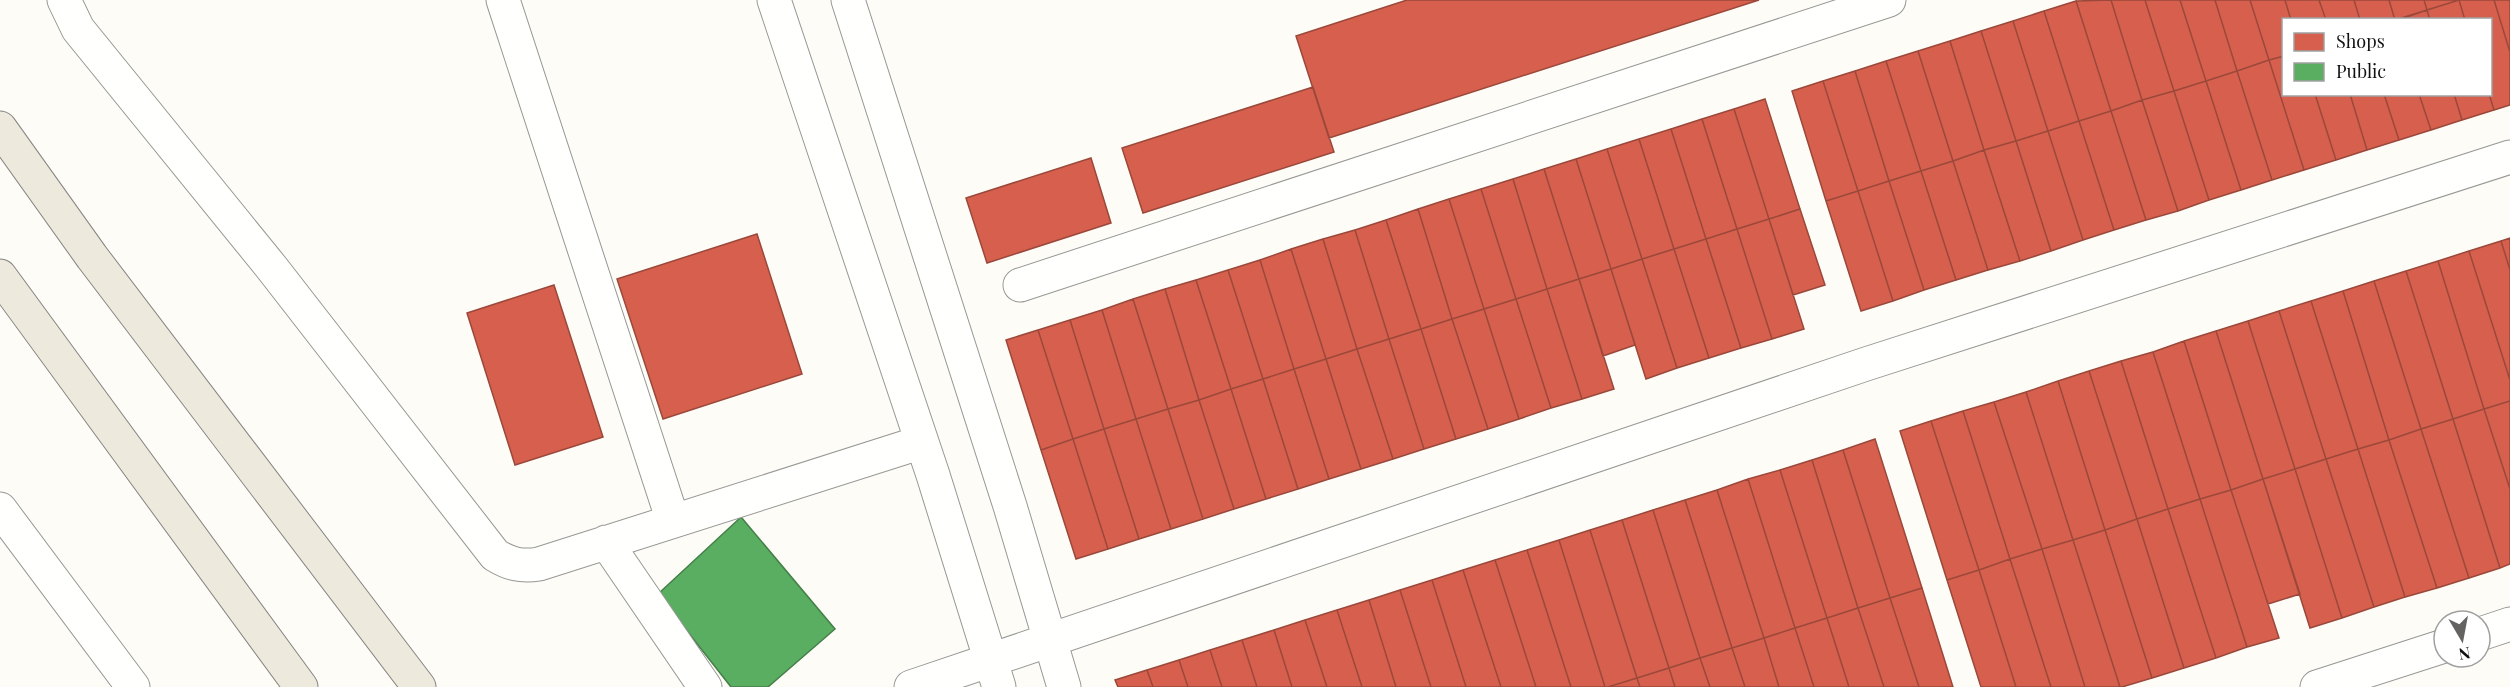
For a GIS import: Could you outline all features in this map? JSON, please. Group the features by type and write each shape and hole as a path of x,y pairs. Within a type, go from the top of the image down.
{"main road":[{"path":"0,128 92,256 419,687"},
{"path":"0,276 301,687"}],"street":[{"path":"64,0 78,29 272,268 495,555 507,562 528,566 922,442"},
{"path":"503,0 674,521"},
{"path":"774,0 922,442 995,674"},
{"path":"848,0 1003,484 1064,687"},
{"path":"1020,285 1889,0"},
{"path":"911,687 995,674 1050,640 1878,361 2510,157"},
{"path":"0,509 133,687"},
{"path":"606,542 705,687"},
{"path":"2492,630 2510,624"},
{"path":"2317,687 2432,650"}],"building: Shops":[{"path":"1407,0 1759,0 1329,138 1296,36"},
{"path":"2111,0 2145,0 2174,91 2142,100"},
{"path":"2111,0 2142,100 2111,111 2076,1"},
{"path":"2145,0 2180,0 2206,81 2174,91"},
{"path":"2180,0 2215,0 2237,71 2206,81"},
{"path":"2215,0 2250,0 2269,60 2237,71"},
{"path":"2250,0 2285,0 2290,18 2282,18 2282,57 2269,60"},
{"path":"2285,0 2319,0 2325,18 2290,18"},
{"path":"2319,0 2354,0 2359,18 2325,18"},
{"path":"2354,0 2389,0 2394,18 2359,18"},
{"path":"2389,0 2424,0 2427,10 2394,18"},
{"path":"2424,0 2459,0 2427,10"},
{"path":"2459,0 2464,18 2429,18 2427,10"},
{"path":"2459,0 2494,0 2510,52 2510,105 2494,110 2490,96 2492,96 2492,18 2464,18"},
{"path":"2494,0 2510,0 2510,52"},
{"path":"2076,1 2111,111 2079,121 2044,11"},
{"path":"2427,10 2429,18 2404,18"},
{"path":"2044,11 2079,121 2048,131 2013,21"},
{"path":"2013,21 2048,131 2016,141 1981,31"},
{"path":"1981,31 2016,141 1984,150 1950,41"},
{"path":"1950,41 1984,150 1953,161 1918,51"},
{"path":"1918,51 1953,161 1921,171 1886,61"},
{"path":"2282,57 2282,96 2316,96 2336,160 2304,170 2269,60"},
{"path":"2269,60 2304,170 2272,180 2237,71"},
{"path":"1886,61 1921,171 1889,181 1855,71"},
{"path":"1855,71 1889,181 1858,191 1823,81"},
{"path":"2237,71 2272,180 2241,190 2206,81"},
{"path":"1823,81 1858,191 1826,201 1792,91"},
{"path":"2206,81 2241,190 2209,200 2174,91"},
{"path":"1313,87 1334,152 1143,213 1122,148"},
{"path":"2174,91 2209,200 2178,211 2142,100"},
{"path":"2316,96 2351,96 2367,150 2336,160"},
{"path":"2351,96 2385,96 2399,140 2367,150"},
{"path":"2385,96 2420,96 2431,130 2399,140"},
{"path":"2420,96 2455,96 2462,120 2431,130"},
{"path":"2455,96 2490,96 2494,110 2462,120"},
{"path":"1765,99 1800,209 1769,219 1734,109"},
{"path":"2142,100 2178,211 2146,220 2111,111"},
{"path":"1734,109 1769,219 1737,229 1702,119"},
{"path":"2111,111 2146,220 2114,230 2079,121"},
{"path":"1702,119 1737,229 1706,239 1671,129"},
{"path":"2079,121 2114,230 2083,240 2048,131"},
{"path":"1671,129 1706,239 1674,249 1639,139"},
{"path":"2048,131 2083,240 2051,251 2016,141"},
{"path":"1639,139 1674,249 1642,259 1607,149"},
{"path":"2016,141 2051,251 2020,261 1984,150"},
{"path":"1607,149 1642,259 1611,269 1576,159"},
{"path":"1984,150 2020,261 1988,270 1953,161"},
{"path":"1091,158 1111,223 987,263 966,198"},
{"path":"1576,159 1611,269 1579,279 1544,169"},
{"path":"1953,161 1988,270 1956,280 1921,171"},
{"path":"1544,169 1579,279 1547,289 1513,179"},
{"path":"1921,171 1956,280 1924,290 1889,181"},
{"path":"1513,179 1547,289 1516,299 1481,189"},
{"path":"1889,181 1924,290 1893,301 1858,191"},
{"path":"1481,189 1516,299 1484,309 1449,199"},
{"path":"1858,191 1893,301 1861,311 1826,201"},
{"path":"1449,199 1484,309 1452,319 1418,209"},
{"path":"1418,209 1452,319 1421,329 1386,220"},
{"path":"1800,209 1825,285 1793,295 1769,219"},
{"path":"1769,219 1804,329 1772,339 1737,229"},
{"path":"1386,220 1421,329 1389,339 1355,230"},
{"path":"1737,229 1772,339 1741,348 1706,239"},
{"path":"1355,230 1389,339 1357,349 1323,239"},
{"path":"757,234 802,374 663,419 617,279"},
{"path":"2510,238 2510,270 2501,241"},
{"path":"1323,239 1357,349 1326,359 1291,249"},
{"path":"1706,239 1741,348 1709,358 1674,249"},
{"path":"2501,241 2510,270 2510,380 2469,251"},
{"path":"1291,249 1326,359 1294,369 1260,260"},
{"path":"1674,249 1709,358 1677,368 1642,259"},
{"path":"2469,251 2510,380 2510,401 2484,409 2438,261"},
{"path":"1642,259 1677,368 1646,379 1611,269"},
{"path":"1260,260 1294,369 1263,379 1228,270"},
{"path":"2438,261 2484,409 2453,419 2406,271"},
{"path":"1611,269 1635,345 1603,356 1579,279"},
{"path":"1228,270 1263,379 1231,389 1196,280"},
{"path":"2406,271 2453,419 2421,429 2374,281"},
{"path":"1579,279 1614,389 1582,399 1547,289"},
{"path":"1196,280 1231,389 1199,400 1165,289"},
{"path":"2374,281 2421,429 2389,440 2343,291"},
{"path":"554,285 603,437 515,465 467,313"},
{"path":"1165,289 1199,400 1168,409 1133,299"},
{"path":"1547,289 1582,399 1551,408 1516,299"},
{"path":"2343,291 2389,440 2358,449 2311,301"},
{"path":"1133,299 1168,409 1136,419 1102,310"},
{"path":"1516,299 1551,408 1519,419 1484,309"},
{"path":"2311,301 2358,449 2326,459 2279,311"},
{"path":"1484,309 1519,419 1488,429 1452,319"},
{"path":"1102,310 1136,419 1104,429 1070,320"},
{"path":"2279,311 2326,459 2295,469 2248,321"},
{"path":"1452,319 1488,429 1456,439 1421,329"},
{"path":"1070,320 1104,429 1073,439 1038,330"},
{"path":"2248,321 2295,469 2263,479 2216,331"},
{"path":"1421,329 1456,439 1424,449 1389,339"},
{"path":"1038,330 1073,439 1041,450 1006,340"},
{"path":"2216,331 2263,479 2231,490 2184,341"},
{"path":"1389,339 1424,449 1393,459 1357,349"},
{"path":"2184,341 2231,490 2200,499 2153,352"},
{"path":"1357,349 1393,459 1361,469 1326,359"},
{"path":"2153,352 2200,499 2168,509 2121,361"},
{"path":"1326,359 1361,469 1329,479 1294,369"},
{"path":"2121,361 2168,509 2137,519 2089,371"},
{"path":"1294,369 1329,479 1298,489 1263,379"},
{"path":"2089,371 2137,519 2105,530 2058,381"},
{"path":"1263,379 1298,489 1266,499 1231,389"},
{"path":"2058,381 2105,530 2073,540 2026,392"},
{"path":"1231,389 1266,499 1234,509 1199,400"},
{"path":"2026,392 2073,540 2042,549 1994,402"},
{"path":"1199,400 1234,509 1203,519 1168,409"},
{"path":"2510,401 2510,489 2484,409"},
{"path":"1994,402 2042,549 2010,559 1963,411"},
{"path":"1168,409 1203,519 1171,529 1136,419"},
{"path":"2484,409 2510,489 2510,564 2500,568 2453,419"},
{"path":"1963,411 2010,559 1979,570 1931,421"},
{"path":"1136,419 1171,529 1139,539 1104,429"},
{"path":"2453,419 2500,568 2469,578 2421,429"},
{"path":"1931,421 1979,570 1947,580 1900,431"},
{"path":"1104,429 1139,539 1108,549 1073,439"},
{"path":"2421,429 2469,578 2437,588 2389,440"},
{"path":"1073,439 1108,549 1076,559 1041,450"},
{"path":"1875,439 1922,588 1890,598 1843,450"},
{"path":"2389,440 2437,588 2405,597 2358,449"},
{"path":"2358,449 2405,597 2374,607 2326,459"},
{"path":"1843,450 1890,598 1858,608 1812,460"},
{"path":"2326,459 2374,607 2342,618 2295,469"},
{"path":"1812,460 1858,608 1827,618 1780,470"},
{"path":"2295,469 2342,618 2310,628 2263,479"},
{"path":"1780,470 1827,618 1795,628 1748,479"},
{"path":"1748,479 1795,628 1764,638 1717,490"},
{"path":"2263,479 2300,594 2268,604 2231,490"},
{"path":"1717,490 1764,638 1732,648 1685,500"},
{"path":"2231,490 2279,638 2247,647 2200,499"},
{"path":"2200,499 2247,647 2216,658 2168,509"},
{"path":"1685,500 1732,648 1700,658 1653,510"},
{"path":"2168,509 2216,658 2184,668 2137,519"},
{"path":"1653,510 1700,658 1669,668 1622,520"},
{"path":"2137,519 2184,668 2152,678 2105,530"},
{"path":"1622,520 1669,668 1637,678 1590,530"},
{"path":"1590,530 1637,678 1608,687 1605,687 1559,540"},
{"path":"2105,530 2152,678 2122,687 2120,687 2073,540"},
{"path":"1559,540 1605,687 1571,687 1527,550"},
{"path":"2073,540 2120,687 2085,687 2042,549"},
{"path":"2042,549 2085,687 2051,687 2010,559"},
{"path":"1527,550 1571,687 1536,687 1495,560"},
{"path":"2010,559 2051,687 2016,687 1979,570"},
{"path":"1495,560 1536,687 1501,687 1463,570"},
{"path":"1463,570 1501,687 1466,687 1432,580"},
{"path":"1979,570 2016,687 1981,687 1947,580"},
{"path":"1432,580 1466,687 1431,687 1400,590"},
{"path":"1922,588 1953,687 1919,687 1890,598"},
{"path":"1400,590 1431,687 1396,687 1369,600"},
{"path":"1890,598 1919,687 1884,687 1858,608"},
{"path":"1369,600 1396,687 1362,687 1337,610"},
{"path":"1858,608 1884,687 1849,687 1827,618"},
{"path":"1337,610 1362,687 1327,687 1305,620"},
{"path":"1827,618 1849,687 1814,687 1795,628"},
{"path":"1305,620 1327,687 1292,687 1274,630"},
{"path":"1795,628 1814,687 1779,687 1764,638"},
{"path":"1274,630 1292,687 1257,687 1242,640"},
{"path":"1764,638 1779,687 1745,687 1732,648"},
{"path":"1242,640 1257,687 1222,687 1210,650"},
{"path":"1732,648 1745,687 1710,687 1700,658"},
{"path":"1210,650 1222,687 1188,687 1179,660"},
{"path":"1700,658 1710,687 1675,687 1669,668"},
{"path":"1179,660 1188,687 1153,687 1147,670"},
{"path":"1669,668 1675,687 1640,687 1637,678"},
{"path":"1147,670 1153,687 1118,687 1115,680"},
{"path":"1637,678 1640,687 1608,687"}],"building: Public":[{"path":"741,517 835,629 768,687 731,687 658,594"}]}
